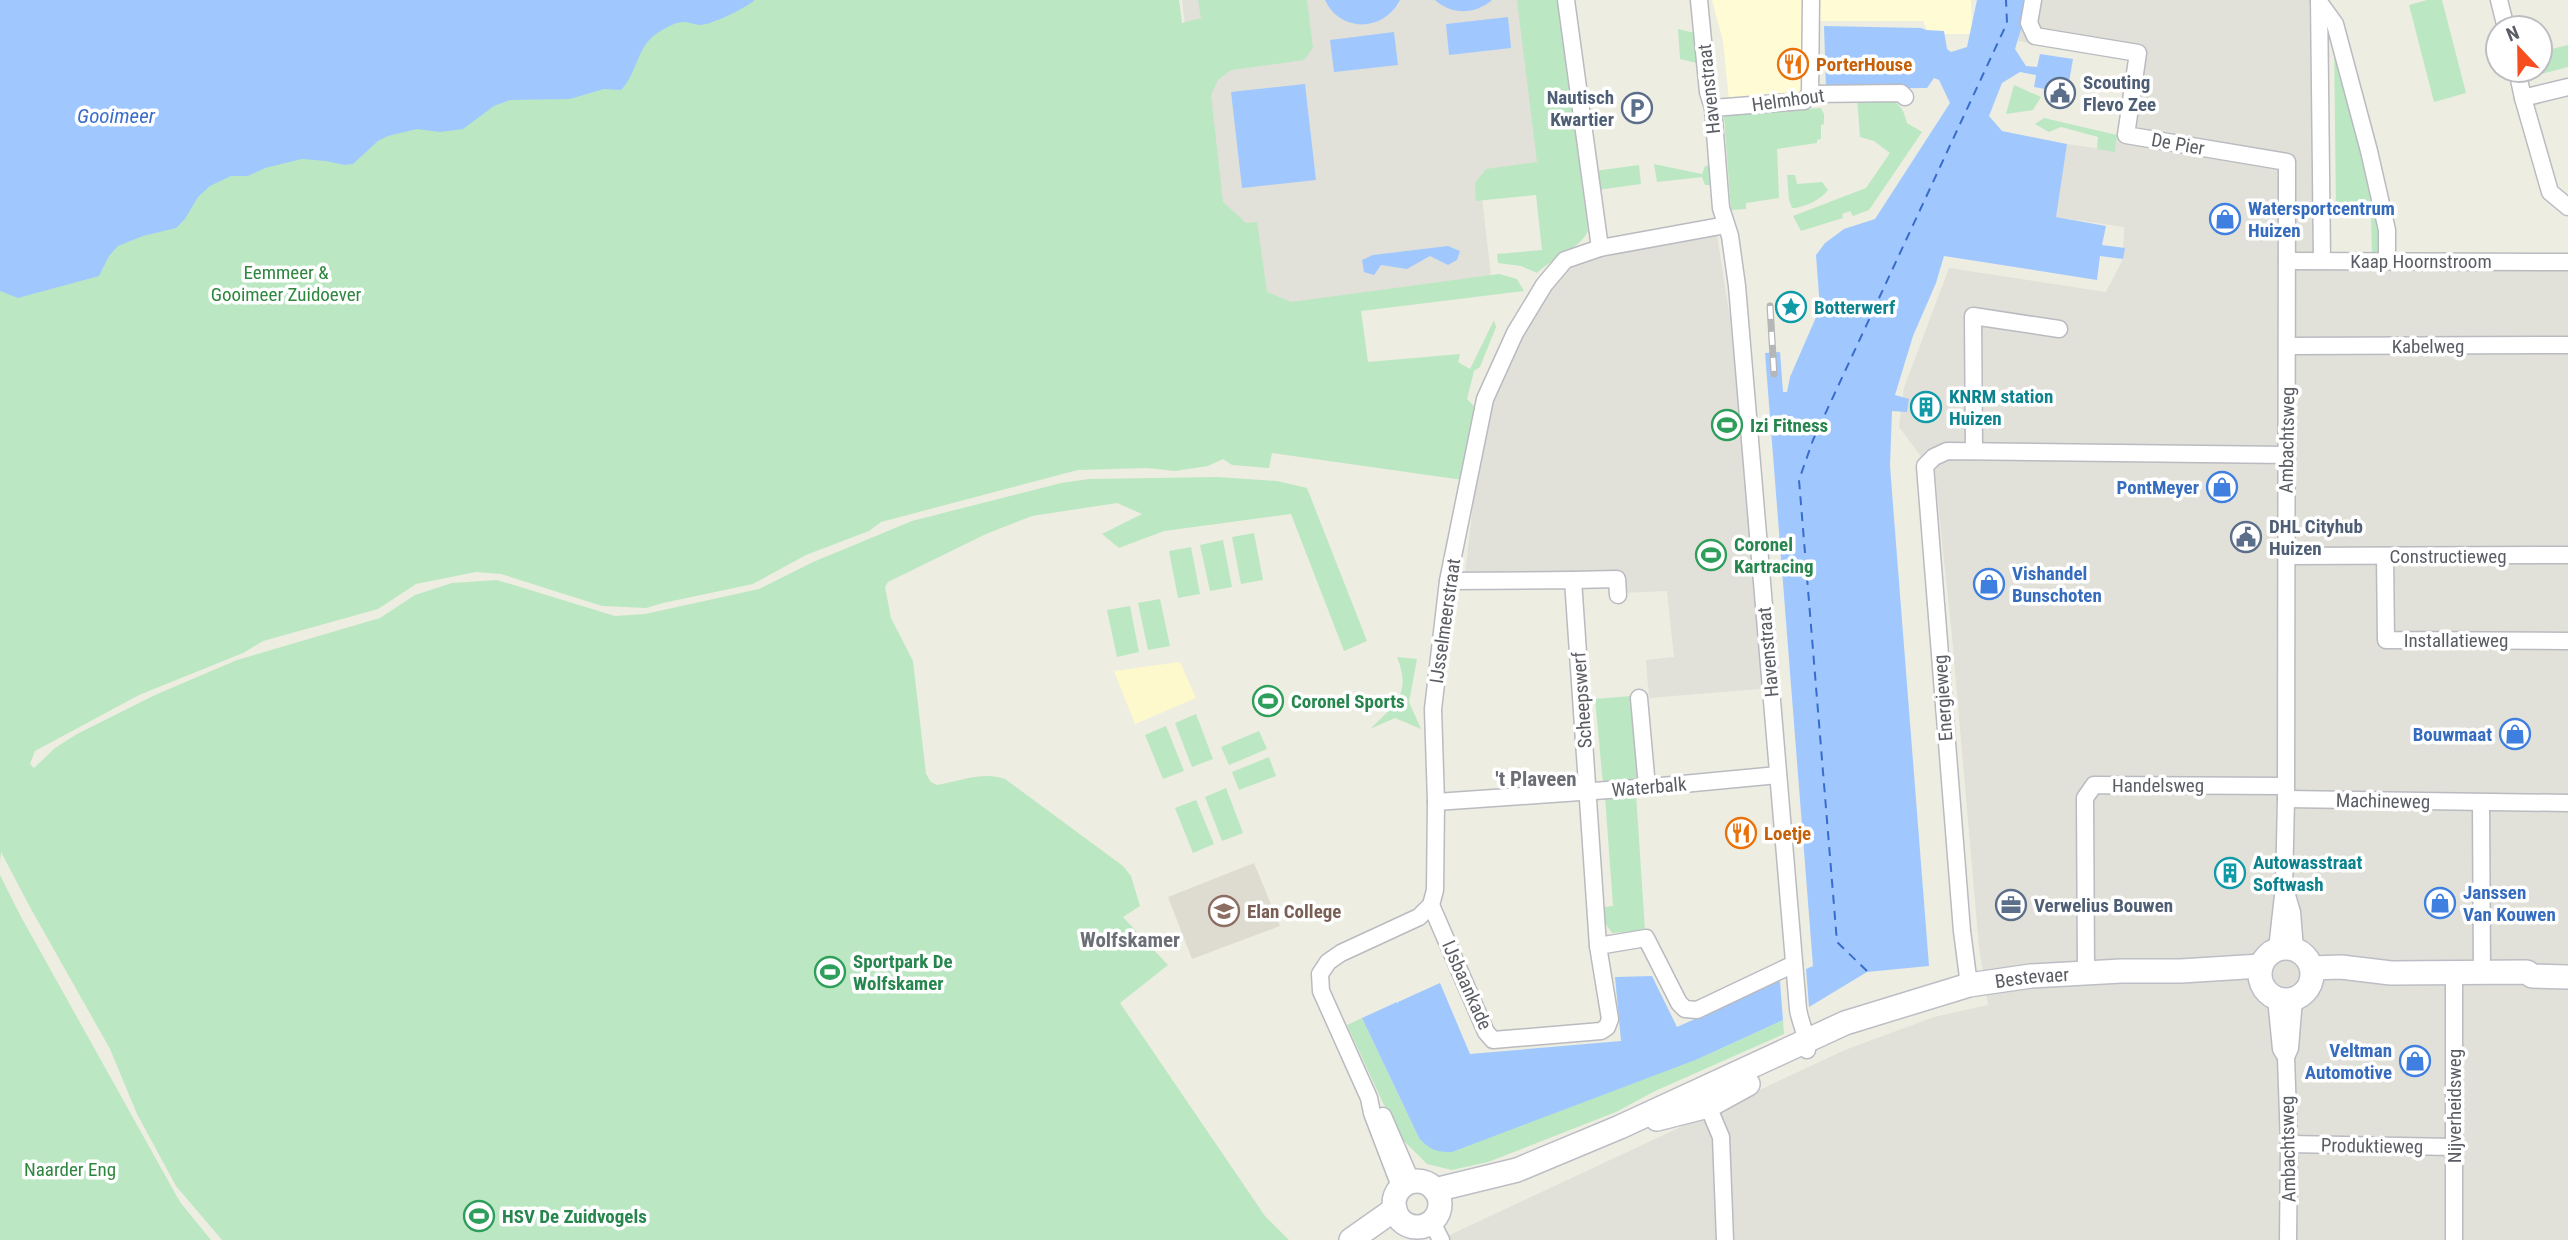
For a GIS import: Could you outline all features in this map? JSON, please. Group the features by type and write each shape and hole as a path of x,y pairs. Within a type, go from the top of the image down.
{"street":[{"path":"1566,0 1600,248"},
{"name":"Havenstraat","path":"1699,0 1708,92 1713,108 1721,208 1737,286 1798,1009 1807,1047"},
{"path":"1810,94 1811,0"},
{"name":"De Pier","path":"2033,0 2029,23 2035,36 2138,53 2126,135 2287,162"},
{"path":"2319,1 2322,260"},
{"path":"2319,1 2335,24 2369,151 2387,230 2387,260"},
{"path":"2520,84 2550,192 2568,207"},
{"path":"2524,98 2568,87"},
{"name":"Helmhout","path":"1713,108 1804,101 1810,94 1901,93 1905,97"},
{"name":"Ambachtsweg","path":"2286,949 2292,912 2284,887 2287,162"},
{"name":"IJsselmeerstraat","path":"1432,905 1435,890 1436,802 1433,709 1448,581 1485,399 1515,333 1544,285 1565,260 1600,248 1726,225"},
{"name":"Kaap Hoornstroom","path":"2287,261 2562,262 2568,246"},
{"path":"1975,451 1973,316 2059,329"},
{"name":"Kabelweg","path":"2288,346 2568,345"},
{"name":"Energieweg","path":"1969,985 1962,931 1925,466 1941,452 2287,455"},
{"name":"Constructieweg","path":"2286,556 2568,555"},
{"name":"Installatieweg","path":"2385,556 2386,640 2568,641"},
{"path":"1448,581 1617,579 1618,595"},
{"name":"Scheepswerf","path":"1573,580 1598,946"},
{"path":"1639,698 1647,787"},
{"name":"Waterbalk","path":"1436,802 1778,775"},
{"name":"Handelsweg","path":"2086,972 2085,798 2094,785 2286,792"},
{"name":"Machineweg","path":"2286,792 2481,803 2568,803"},
{"path":"2481,803 2482,973"},
{"path":"1403,1201 1380,1110 1369,1098 1321,991 1320,974 1328,961 1419,917 1432,905"},
{"name":"IJsbaankade","path":"1432,905 1486,1031 1493,1040 1601,1031 1607,1027 1610,1019 1598,946"},
{"path":"1598,946 1646,938 1679,1003 1685,1009 1697,1010 1794,964"},
{"path":"2286,949 2305,955 2312,975 2302,996 2273,986 2264,959 2286,949"},
{"path":"2312,975 2341,967 2391,973 2482,973 2527,972 2532,968 2568,966"},
{"name":"Bestevaer","path":"1403,1201 1418,1227 1437,1214 1503,1181 1517,1170 1620,1127 1704,1097 1886,1009 1969,985 2086,972 2182,971 2273,986"},
{"path":"2527,972 2532,976 2568,977"},
{"name":"Nijverheidsweg","path":"2454,973 2454,1240"},
{"name":"Ambachtsweg","path":"2273,986 2281,1049 2286,1057 2288,1240"},
{"path":"1704,1097 1721,1137 1725,1240"},
{"name":"Produktieweg","path":"2289,1144 2455,1147"},
{"path":"1351,1240 1427,1183 1437,1214"},
{"path":"1370,1240 1403,1201"}],"shaded area":[{"path":"1182,0 1529,0 1553,190 1482,198 1492,285 1221,318"},
{"path":"1712,0 1971,0 1972,34 1929,34 1923,21 1807,21 1812,96 1729,100 1723,41"},
{"path":"2028,0 2309,0 2315,268 2568,266 2568,1240 1439,1240 1845,1050 1934,1017 1988,1005 1979,947 1935,475 1899,427 1904,388 1949,268 2106,292 2123,259 2124,227 2056,217 2055,214 2067,144 2115,151 2129,59 2018,41"},
{"path":"1717,235 1752,461 1771,688 1649,698 1646,660 1674,657 1667,591 1620,593 1619,574 1465,575 1485,399 1565,260 1600,248"},
{"name":"Elan College","path":"1254,863 1280,926 1192,959 1168,897"}],"green space":[{"name":"Eemmeer & Gooimeer Zuidoever","path":"0,0 1179,0 1182,23 1201,18 1198,0 1307,0 1313,48 1304,60 1231,70 1218,80 1211,95 1223,202 1246,223 1257,222 1267,292 1291,302 1499,274 1517,279 1524,291 1361,311 1368,362 1460,354 1458,362 1470,369 1494,320 1496,327 1480,367 1474,371 1467,399 1476,408 1463,480 1272,453 1269,468 1232,465 1223,459 1208,466 1175,471 1147,468 1078,470 881,522 869,531 806,555 753,584 646,608 602,606 501,574 476,572 416,584 378,609 263,641 243,653 139,695 35,751 30,764 34,768 55,748 77,734 155,695 237,660 380,618 415,595 452,583 497,580 615,616 645,614 759,589 813,562 912,521 1061,483 1089,479 1218,477 1277,481 1307,488 1367,641 1344,651 1291,514 1164,531 1119,548 1102,534 1142,514 1117,503 1032,516 986,534 888,582 885,587 891,618 913,661 926,774 931,782 937,785 980,776 1005,779 1123,866 1131,876 1140,906 1123,917 1168,965 1120,1003 1265,1216 1289,1240 222,1240 176,1186 137,1114 110,1049 1,852 0,863"},
{"path":"1517,0 1558,0 1588,231 1572,249 1537,273 1521,266 1498,263 1497,254 1542,250 1536,195 1476,201 1475,183 1486,169 1537,162"},
{"path":"2427,0 2442,0 2466,93 2434,102 2409,5"},
{"path":"2330,25 2382,232 2381,249 2375,255 2372,255 2371,213 2336,213 2334,41 2327,39 2327,26"},
{"path":"1678,29 1699,34 1701,64 1680,59"},
{"path":"2568,45 2568,67 2554,71 2554,48"},
{"path":"2014,85 2041,97 2033,110 2006,114"},
{"path":"1857,98 1882,98 1895,102 1904,113 1907,123 1922,132 1869,210 1853,216 1850,211 1842,214 1843,218 1801,231 1793,216 1866,188 1890,153 1874,141 1860,137"},
{"path":"1821,108 1824,124 1821,125 1821,139 1817,140 1817,143 1777,149 1779,198 1746,203 1746,209 1731,210 1724,117 1728,114"},
{"path":"2044,118 2117,135 2115,152 2097,149 2098,137 2061,127 2049,132 2035,124"},
{"path":"1654,164 1702,174 1705,166 1709,165 1710,185 1705,185 1702,177 1657,182"},
{"path":"1639,165 1641,184 1597,190 1594,171"},
{"path":"1787,175 1795,175 1797,184 1822,182 1828,190 1812,203 1792,208"},
{"path":"1254,533 1263,580 1241,584 1232,537"},
{"path":"1223,540 1232,587 1210,591 1200,545"},
{"path":"1191,547 1200,594 1178,598 1169,551"},
{"path":"1160,599 1170,646 1148,650 1138,603"},
{"path":"1130,606 1139,652 1117,657 1107,610"},
{"path":"1397,657 1417,659 1409,702 1421,729 1395,718 1370,729 1387,713 1402,690 1403,680"},
{"path":"1631,696 1639,781 1603,784 1595,699"},
{"path":"1196,714 1213,759 1192,767 1175,723"},
{"path":"1166,726 1184,771 1163,779 1145,735"},
{"path":"1259,731 1267,749 1229,765 1221,747"},
{"path":"1269,757 1276,776 1239,790 1232,772"},
{"path":"1226,788 1243,833 1222,841 1205,797"},
{"path":"1636,794 1645,930 1612,933 1605,923 1604,907 1613,906 1605,796"},
{"path":"1196,800 1214,844 1193,853 1175,808"},
{"name":"Naarder Eng","path":"0,875 180,1202 211,1240 0,1240"},
{"path":"1362,1018 1419,1138 1698,1059 1783,1020 1784,1034 1655,1091 1616,1112 1488,1162 1452,1170 1427,1164 1403,1140 1347,1025"}],"sand":[{"path":"1180,662 1196,698 1135,724 1114,671"}],"water":[{"name":"Gooimeer","path":"0,0 755,0 712,22 700,25 681,22 659,32 641,52 631,76 621,90 604,89 570,99 510,100 494,106 463,129 440,132 417,129 388,136 378,141 353,164 302,159 265,168 248,176 231,176 210,186 198,197 185,219 176,228 143,236 118,246 109,256 99,276 18,298 0,291"},
{"path":"1325,0 1400,0 1384,18 1362,24 1341,18"},
{"path":"1435,0 1492,0 1471,11 1456,11"},
{"path":"1977,0 2028,0 2015,49 2026,66 2037,67 2040,54 2073,59 2067,93 2034,87 2036,75 2020,72 2002,83 1989,116 2002,131 2067,144 2056,217 2106,226 2102,245 2125,248 2123,259 2100,256 2097,280 1944,256 1936,283 1913,336 1895,395 1909,399 1907,412 1892,411 1890,465 1929,966 1867,972 1809,1007 1806,969 1813,966 1765,353 1780,352 1783,392 1787,392 1790,377 1820,308 1816,255 1825,243 1844,229 1875,219 1950,103 1939,80 1934,78 1927,88 1826,89 1824,26 1944,31 1947,49 1951,52 1967,47"},
{"path":"1508,17 1511,48 1449,55 1446,24"},
{"path":"1394,32 1398,65 1334,72 1330,40"},
{"path":"1305,84 1316,180 1242,188 1231,92"},
{"path":"1448,246 1460,251 1457,260 1448,265 1430,256 1407,269 1381,265 1374,275 1364,272 1362,260 1373,255"},
{"path":"1652,976 1677,1027 1780,981 1783,1020 1698,1059 1452,1152 1434,1150 1419,1138 1362,1018 1440,983 1470,1054 1621,1041 1615,977"}],"ferry route":[{"path":"1867,971 1837,942 1799,480 1813,440 2007,23 2006,0"}],"railway":[{"path":"1770,306 1774,374"}],"place":[{"name":"PorterHouse","path":"1793,64"},
{"name":"Scouting Flevo Zee","path":"2060,93"},
{"name":"Nautisch Kwartier","path":"1637,108"},
{"name":"Watersportcentrum Huizen","path":"2225,219"},
{"name":"Botterwerf","path":"1791,307"},
{"name":"KNRM station Huizen","path":"1926,407"},
{"name":"Izi Fitness","path":"1727,425"},
{"name":"PontMeyer","path":"2222,487"},
{"name":"DHL Cityhub Huizen","path":"2246,537"},
{"name":"Coronel Kartracing","path":"1711,555"},
{"name":"Vishandel Bunschoten","path":"1989,584"},
{"name":"Coronel Sports","path":"1268,701"},
{"name":"Bouwmaat","path":"2515,734"},
{"name":"Loetje","path":"1741,833"},
{"name":"Autowasstraat Softwash","path":"2230,873"},
{"name":"Janssen Van Kouwen","path":"2440,903"},
{"name":"Verwelius Bouwen","path":"2011,905"},
{"name":"Elan College","path":"1224,911"},
{"name":"Sportpark De Wolfskamer","path":"830,972"},
{"name":"Veltman Automotive","path":"2415,1061"},
{"name":"HSV De Zuidvogels","path":"479,1216"}],"district":[{"name":"'t Plaveen","path":"1536,779"},
{"name":"Wolfskamer","path":"1130,940"}]}
